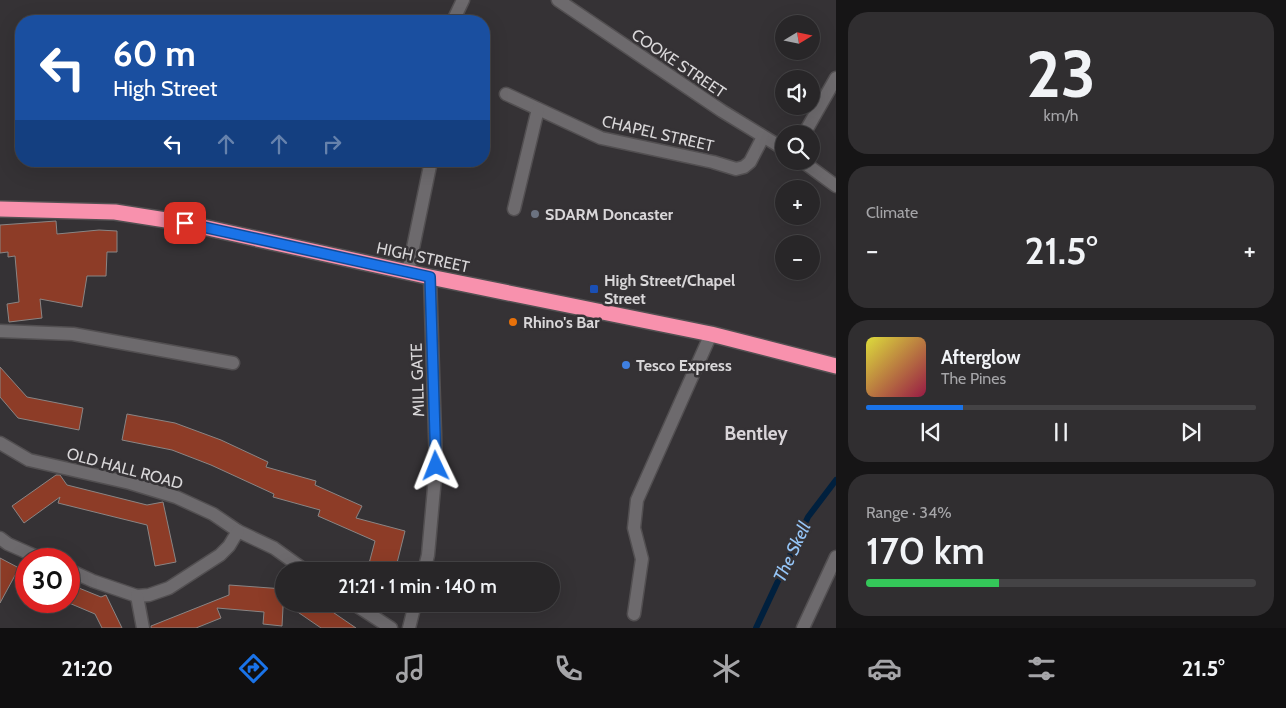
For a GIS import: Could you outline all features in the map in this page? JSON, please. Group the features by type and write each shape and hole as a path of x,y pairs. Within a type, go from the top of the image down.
{"highway":[{"name":"HIGH STREET","path":"0,209 116,212 185,223 430,277 711,334 836,366"}],"street":[{"path":"456,15 463,0"},
{"name":"COOKE STREET","path":"558,0 722,111 775,144"},
{"path":"809,125 836,78"},
{"name":"CHAPEL STREET","path":"506,94 601,138 713,162 736,169 744,167 750,162 763,137"},
{"path":"514,209 538,109"},
{"path":"408,272 430,167"},
{"path":"814,170 836,186"},
{"name":"MILL GATE","path":"426,562 436,466 430,277"},
{"path":"0,331 73,334 233,364"},
{"path":"634,614 642,559 634,528 637,500 711,334"},
{"name":"OLD HALL ROAD","path":"0,443 30,460 130,483 176,498 214,514 238,531 274,548 293,562"},
{"path":"80,575 137,596 149,595 169,588 220,555 229,546 238,531"},
{"path":"0,538 17,548"},
{"path":"803,628 836,557"},
{"path":"137,596 143,628"},
{"path":"366,612 391,628"},
{"path":"409,628 414,612"}],"building":[{"path":"56,221 57,234 99,230 117,231 117,252 107,252 106,276 87,276 82,307 40,299 42,318 9,322 7,304 19,302 15,256 8,257 8,252 0,253 0,225"},
{"path":"0,367 27,397 83,408 79,430 18,418 0,397"},
{"path":"127,414 175,423 221,440 268,462 266,467 316,481 315,485 362,506 356,518 405,531 397,562 369,562 375,541 318,516 320,510 273,497 274,494 211,465 172,450 122,440"},
{"path":"56,475 60,475 67,485 147,505 163,502 176,562 155,566 147,525 58,503 60,497 24,523 12,506"},
{"path":"0,558 15,566 15,575 0,603"},
{"path":"229,585 275,588 275,612 283,612 282,626 263,624 264,612 217,608 221,618 196,628 151,628 151,626 229,595"},
{"path":"80,588 101,597 106,595 122,628 102,628 95,614 80,608"},
{"path":"298,612 333,612 356,628 321,628"}],"waterway":[{"name":"The Skell","path":"756,628 808,517 836,480"}],"place":[{"name":"SDARM Doncaster","path":"535,214"},
{"name":"High Street/Chapel Street","path":"594,289"},
{"name":"Rhino's Bar","path":"513,322"},
{"name":"Tesco Express","path":"626,365"}],"district":[{"name":"Bentley","path":"756,433"}],"route":[{"path":"185,223 430,277 436,466"}]}
